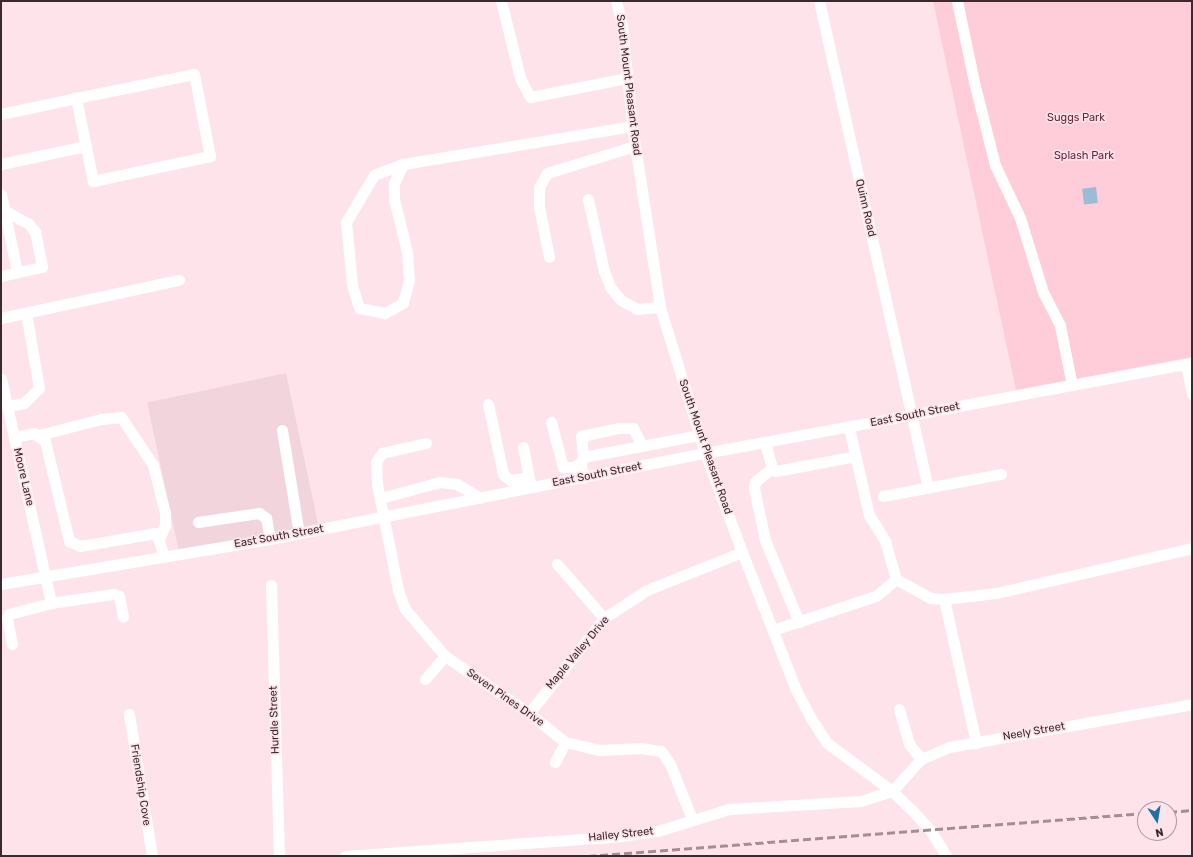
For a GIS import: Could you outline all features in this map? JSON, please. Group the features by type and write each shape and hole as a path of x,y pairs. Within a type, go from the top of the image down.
{"street":[{"path":"501,1 520,78 530,97 627,78"},
{"name":"South Mount Pleasant Road","path":"616,1 622,25 632,126 660,307 705,454 742,552 797,692 827,743 892,791 930,830 946,856"},
{"name":"Quinn Road","path":"819,1 928,488"},
{"path":"957,1 974,82 995,165 1020,218 1043,292 1060,326 1072,385"},
{"path":"1,114 76,98 194,74 210,156 93,181 76,98"},
{"path":"403,164 394,183 394,199 407,252 409,280 403,303 385,313 359,308 352,285 346,222 374,174 403,164 632,126"},
{"path":"1,164 86,146"},
{"path":"549,257 538,207 539,187 547,173 635,146"},
{"path":"1,194 17,272"},
{"path":"588,200 604,272 610,286 621,300 637,309 660,307"},
{"path":"1,276 42,267 35,232 29,224 4,210"},
{"path":"1,318 179,280"},
{"path":"7,406 24,402 39,388 26,313"},
{"path":"1189,364 1192,394"},
{"name":"East South Street","path":"1,584 299,534 705,454 1189,364"},
{"name":"Moore Lane","path":"1,379 51,603"},
{"path":"488,404 503,474 510,480 528,477"},
{"path":"39,435 94,421 121,417 153,465 165,513 165,525 160,539"},
{"path":"552,422 563,467 573,467 582,460 699,435"},
{"path":"583,478 581,436 619,428 633,428 642,446"},
{"path":"849,428 869,515 885,541 896,579 930,598 944,599 996,593 1192,548"},
{"path":"282,430 299,534"},
{"path":"14,437 34,433 39,435 45,441 69,541 80,546 156,533 160,539 164,556"},
{"name":"Seven Pines Drive","path":"426,443 382,453 376,462 380,498 385,517 398,590 406,609 445,656 529,712 565,742 600,750 641,748 661,751 670,764 692,819"},
{"path":"765,443 772,468 776,471 856,456"},
{"path":"523,447 531,488"},
{"path":"772,468 755,482 754,488 765,540 799,622"},
{"path":"883,496 1001,474"},
{"path":"380,498 440,482 457,484 480,498"},
{"path":"198,522 259,513 266,518 270,539"},
{"name":"Maple Valley Drive","path":"529,712 604,618 647,590 742,552"},
{"path":"557,564 604,618"},
{"path":"773,630 876,596 896,579"},
{"name":"Hurdle Street","path":"271,584 280,856"},
{"path":"12,644 7,618 9,614 51,603 113,594 119,596 124,616"},
{"path":"944,599 976,743"},
{"path":"425,679 445,656"},
{"name":"Neely Street","path":"892,791 921,759 949,747 1192,704"},
{"path":"899,709 909,744 921,759"},
{"name":"Friendship Cove","path":"129,714 152,856"},
{"path":"556,762 565,742"},
{"name":"Halley Street","path":"345,856 621,836 658,831 692,819 729,809 861,801 892,791"}],"shaded area":[{"path":"286,373 318,526 180,555 147,403"}],"green space":[{"name":"Suggs Park","path":"933,1 1192,1 1192,357 1016,390"}],"building":[{"path":"1096,187 1098,203 1084,205 1082,189"}],"railway":[{"path":"1177,811 1192,810"},
{"path":"588,856 1137,814"}],"park label":[{"name":"Splash Park","path":"1084,156"}]}
